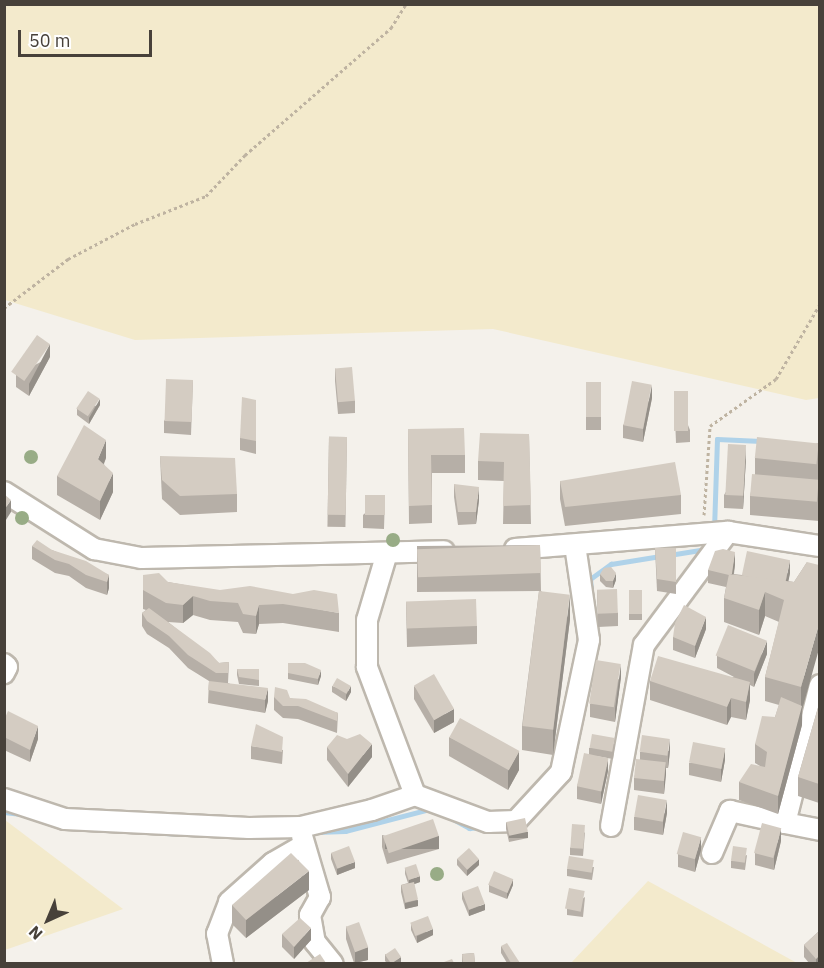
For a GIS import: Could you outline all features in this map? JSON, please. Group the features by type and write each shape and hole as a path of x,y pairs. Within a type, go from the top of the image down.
{"street":[{"path":"4,492 94,549 141,558 457,551"},
{"path":"611,826 644,645 728,532"},
{"path":"492,549 575,546 728,532 819,546"},
{"path":"223,963 217,934 229,902 302,837 415,795 488,822 516,821 561,772 589,640 575,546"},
{"path":"387,553 367,620 367,667 415,795"},
{"path":"4,664 7,667 4,673"},
{"path":"785,823 819,685"},
{"path":"4,800 65,819 249,828 302,837"},
{"path":"712,853 730,811 819,830"},
{"path":"302,837 320,897 310,915 315,942 333,963"}],"path":[{"path":"4,308 68,259 135,224 206,196 245,155 392,27 406,4"},
{"path":"702,534 711,426 776,379 819,304"}],"sand":[{"path":"4,5 819,5 819,398 806,400 493,329 135,340 5,300"},
{"path":"5,820 123,909 5,950"},
{"path":"648,881 797,963 571,963"}],"building":[{"path":"37,335 50,344 24,381 11,372"},
{"path":"352,367 355,401 338,402 335,368"},
{"path":"166,379 193,380 192,422 165,421"},
{"path":"632,381 652,385 643,429 623,425"},
{"path":"586,382 601,382 601,417 586,417"},
{"path":"88,391 100,399 88,416 76,408"},
{"path":"674,391 688,391 688,431 674,431"},
{"path":"242,397 256,400 256,441 240,438"},
{"path":"84,425 106,440 98,459 113,473 100,501 57,476"},
{"path":"464,428 465,455 431,455 432,505 409,506 408,429"},
{"path":"480,433 529,434 531,505 503,506 504,462 478,461"},
{"path":"329,437 347,437 346,515 328,515"},
{"path":"757,437 819,443 816,464 755,458"},
{"path":"728,444 746,445 743,496 725,495"},
{"path":"160,456 235,458 237,494 180,496 162,480"},
{"path":"675,462 681,495 565,507 560,481"},
{"path":"752,474 819,480 817,502 750,496"},
{"path":"454,484 479,487 476,512 458,512"},
{"path":"4,494 11,500 4,510"},
{"path":"365,495 385,495 385,515 365,515"},
{"path":"37,540 52,550 86,561 109,575 107,582 55,560 32,546"},
{"path":"540,545 541,573 418,577 417,549"},
{"path":"655,548 676,548 676,582 657,579"},
{"path":"723,549 735,552 732,574 729,575 708,570 715,551"},
{"path":"747,551 790,560 785,585 742,575"},
{"path":"807,562 819,565 819,624 801,687 765,677 784,600 765,592 759,610 724,598 729,574 794,582"},
{"path":"611,567 616,573 613,581 606,581 600,574 604,568"},
{"path":"159,573 168,582 220,590 250,586 293,594 314,590 337,594 339,613 283,604 259,605 256,616 243,614 238,603 210,601 193,596 183,605 166,603 143,590 143,575"},
{"path":"617,589 618,613 598,614 597,590"},
{"path":"629,590 642,590 642,614 629,614"},
{"path":"539,591 570,595 553,730 522,726"},
{"path":"476,599 477,626 407,628 406,601"},
{"path":"684,605 706,617 695,646 673,637 675,623"},
{"path":"149,608 210,653 219,663 229,662 228,673 216,673 188,655 169,636 147,621 142,613"},
{"path":"728,625 767,641 755,671 716,656"},
{"path":"658,656 750,682 746,702 731,698 727,707 650,681"},
{"path":"596,660 621,664 614,707 589,703"},
{"path":"288,663 305,663 321,670 318,679 288,673"},
{"path":"237,669 259,669 259,680 239,677"},
{"path":"434,674 454,709 434,720 414,686"},
{"path":"337,678 351,686 346,694 332,686"},
{"path":"209,681 268,688 265,700 208,690"},
{"path":"275,687 287,690 290,698 306,699 338,713 337,721 298,706 283,706 274,697"},
{"path":"781,697 802,706 778,796 739,782 751,764 765,767 767,752 755,744 762,716 775,717"},
{"path":"819,704 819,784 798,777"},
{"path":"8,711 38,726 30,750 4,737 4,720"},
{"path":"460,718 519,751 509,770 449,737"},
{"path":"256,724 283,737 282,752 251,746"},
{"path":"360,734 372,744 348,774 327,747 337,735 347,739"},
{"path":"592,734 615,738 612,752 590,748"},
{"path":"642,735 670,739 667,756 640,752"},
{"path":"693,742 725,748 721,769 689,763"},
{"path":"584,753 608,758 601,791 577,786"},
{"path":"636,759 666,762 664,781 634,778"},
{"path":"638,795 667,800 663,822 634,817"},
{"path":"525,818 528,832 509,836 506,822"},
{"path":"433,819 439,836 389,853 383,836"},
{"path":"762,823 781,828 773,858 754,853"},
{"path":"572,824 585,825 583,849 570,848"},
{"path":"683,832 701,837 695,859 677,854"},
{"path":"349,846 355,862 337,869 331,853"},
{"path":"733,846 747,848 745,863 731,861"},
{"path":"469,848 479,859 467,870 457,859"},
{"path":"291,853 309,871 246,920 232,905"},
{"path":"569,856 594,860 592,873 567,869"},
{"path":"416,864 420,876 409,880 405,868"},
{"path":"494,871 513,879 507,893 488,885"},
{"path":"414,882 418,900 405,902 401,885"},
{"path":"478,886 485,904 469,910 462,892"},
{"path":"569,888 585,891 581,912 565,909"},
{"path":"428,916 433,929 415,936 410,923"},
{"path":"300,918 311,928 294,947 282,934"},
{"path":"359,922 368,947 355,952 346,927"},
{"path":"818,932 819,956 816,959 804,945"},
{"path":"507,943 520,963 511,963 501,946"},
{"path":"395,948 401,957 391,964 385,955"},
{"path":"474,953 475,962 463,963 462,954"},
{"path":"320,954 326,963 306,963"},
{"path":"452,959 454,963 444,962"}],"waterway":[{"path":"714,529 717,439 761,441"},
{"path":"669,555 702,550 709,540"},
{"path":"591,590 590,579 611,564 660,556"},
{"path":"316,832 345,831 433,808"},
{"path":"4,812 21,814"},
{"path":"451,818 469,828 481,827"},
{"path":"164,833 214,835"}]}
